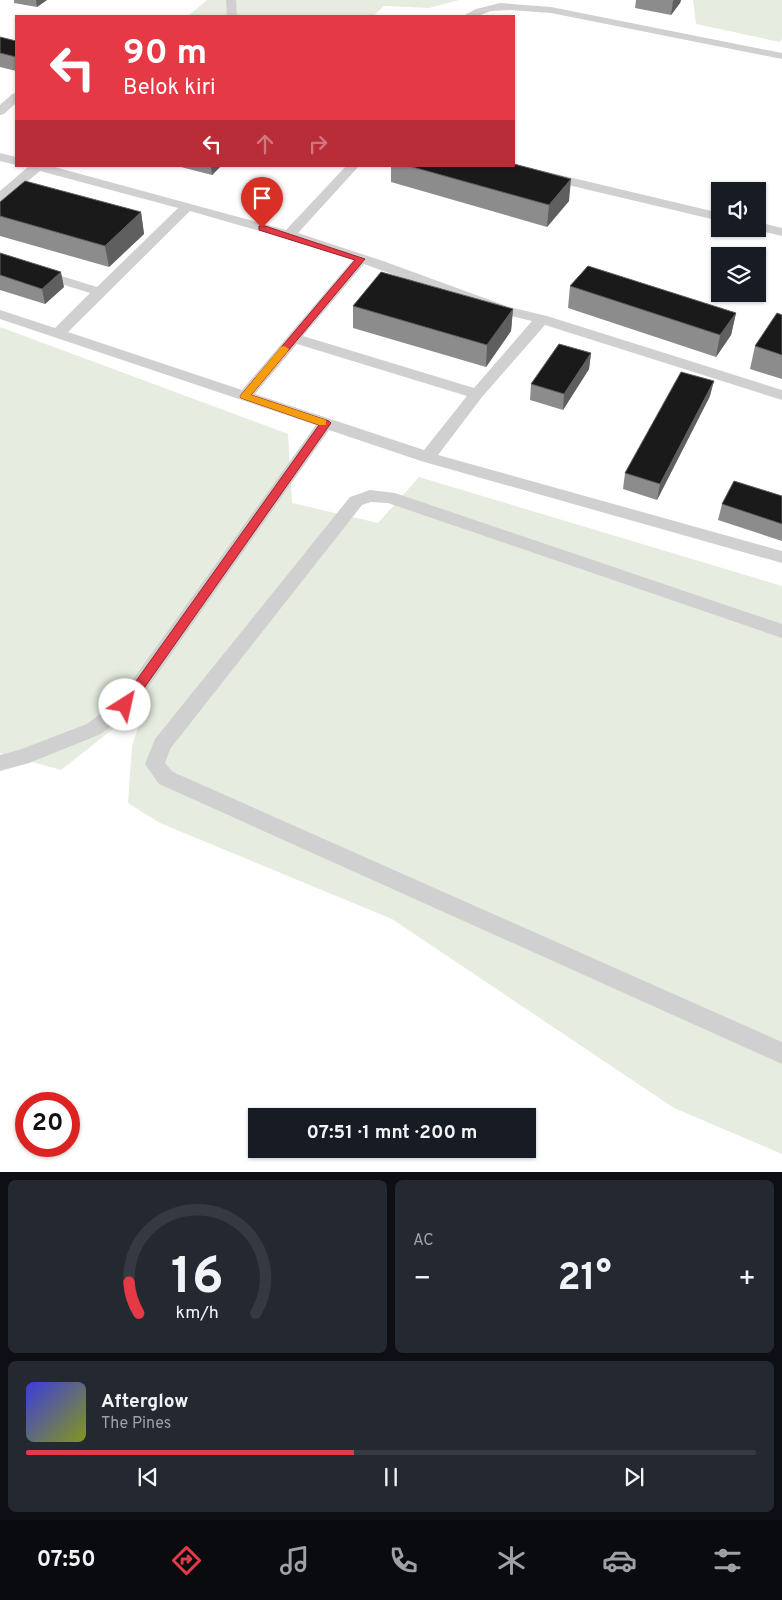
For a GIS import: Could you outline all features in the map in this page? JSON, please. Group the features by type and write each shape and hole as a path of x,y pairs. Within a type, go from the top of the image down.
{"lane":[{"path":"231,0 232,15"},
{"path":"471,15 487,8 518,6 543,9 782,56"},
{"path":"0,111 15,98"},
{"path":"0,157 15,161"},
{"path":"0,197 35,167"},
{"path":"40,167 288,235 504,310 542,319 782,395"},
{"path":"288,235 352,167"},
{"path":"509,167 711,215"},
{"path":"58,333 187,206"},
{"path":"766,228 782,232"},
{"path":"245,396 361,259"},
{"path":"0,261 100,292"},
{"path":"0,314 428,457 782,558"},
{"path":"428,457 477,394 542,319"},
{"path":"293,338 477,394"},
{"path":"0,763 22,758 94,729 125,705 326,423"},
{"path":"782,631 389,497 370,496 356,501 162,745 155,764 166,778 782,1053"}],"shaded area":[{"path":"207,0 459,0 429,8 384,6 374,15 189,15"},
{"path":"693,0 782,0 782,39 780,42 696,24"},
{"path":"0,327 288,434 292,503 378,523 419,477 782,586 782,1154 674,1108 392,919 160,823 128,803 132,746 146,703 61,770 0,753"}],"building":[{"path":"0,37 15,41 15,57 0,53"},
{"path":"515,164 571,179 549,205 413,167 515,167"},
{"path":"25,181 141,212 105,246 0,216 0,202"},
{"path":"0,253 61,272 42,289 0,275"},
{"path":"588,266 736,313 720,335 570,286"},
{"path":"381,272 513,309 487,345 353,306"},
{"path":"777,313 782,315 782,355 755,346"},
{"path":"559,344 591,353 564,394 531,384"},
{"path":"681,372 714,381 660,484 625,473"},
{"path":"734,481 782,496 782,524 722,504"}],"slow traffic":[{"path":"284,349 245,396 323,422"}],"route":[{"path":"125,705 326,423 245,396 361,259 262,228"}]}
